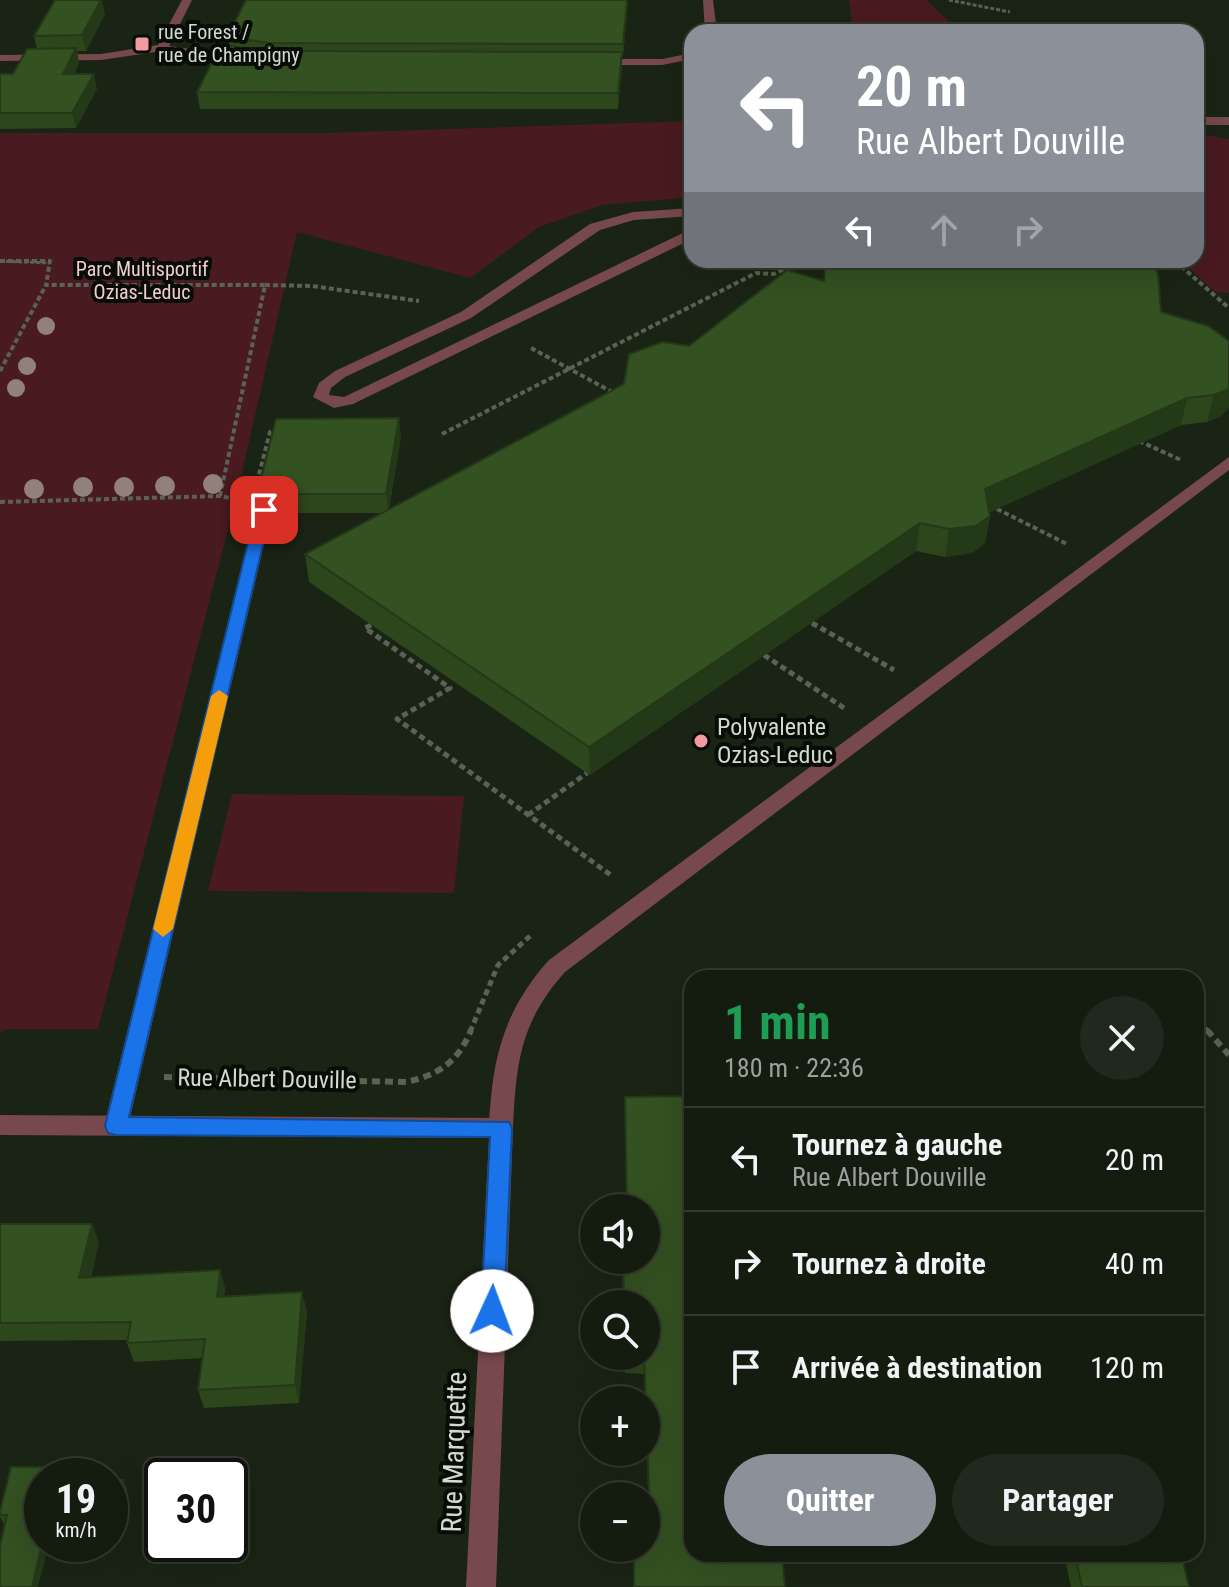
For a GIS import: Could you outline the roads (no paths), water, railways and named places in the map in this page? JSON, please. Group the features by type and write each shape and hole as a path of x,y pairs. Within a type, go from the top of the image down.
{"street":[{"path":"162,48 187,0"},
{"path":"708,0 710,24"},
{"path":"0,58 101,57 162,48 260,60"},
{"path":"587,62 662,62 684,58"},
{"path":"1204,121 1229,121"},
{"path":"684,213 633,216 595,227 466,315 340,374 324,386 321,397 334,403 348,401 684,238"},
{"name":"Rue Marquette","path":"481,1587 501,1128 510,1039 529,999 557,966 1229,462"},
{"path":"116,1126 264,510"},
{"name":"Rue Albert Douville","path":"0,1125 501,1128"}],"place":[{"name":"rue Forest / rue de Champigny","path":"142,44"},
{"name":"Polyvalente Ozias-Leduc","path":"701,741"}],"park label":[{"name":"Parc Multisportif Ozias-Leduc","path":"142,280"}]}
